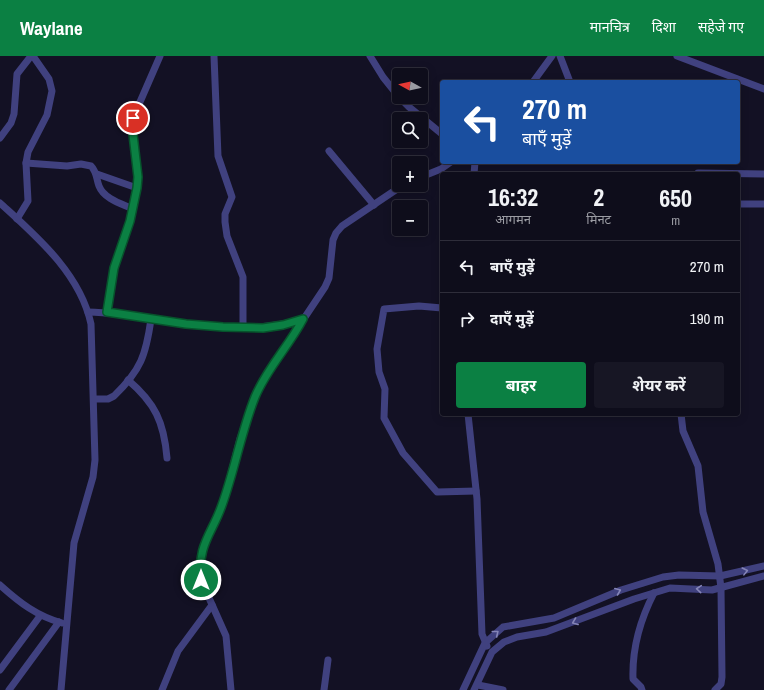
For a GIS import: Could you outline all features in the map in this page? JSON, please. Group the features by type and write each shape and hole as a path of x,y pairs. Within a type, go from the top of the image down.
{"street":[{"path":"0,138 11,123 14,114 17,74 32,56 49,78 52,91 47,115 28,152 26,163 28,200 17,219"},
{"path":"107,312 114,268 133,209 137,188 138,177 132,126 133,118 160,56"},
{"path":"214,56 218,156 232,197 225,214 225,222 228,236 243,277 243,328"},
{"path":"370,56 392,88"},
{"path":"534,80 552,56"},
{"path":"560,56 569,80"},
{"path":"677,56 764,89"},
{"path":"406,104 440,132"},
{"path":"329,151 374,205"},
{"path":"26,163 67,166 86,164 91,166 97,174 99,186 106,196 133,209"},
{"path":"428,174 441,169 447,164"},
{"path":"740,173 764,174"},
{"path":"97,174 137,188"},
{"path":"231,690 226,636 205,591 200,574 204,542 223,504 240,439 256,395 267,374 329,278 336,233 342,226 393,192"},
{"path":"0,203 60,262 74,282 88,312 91,324 95,460 93,476 74,543 63,623 62,690"},
{"path":"740,204 764,204"},
{"path":"440,308 419,306 384,309 377,349 378,372 385,390 384,418 403,453 437,492 476,491"},
{"path":"88,312 107,312 186,324 243,328 263,328 283,325 303,319"},
{"path":"94,399 114,396 143,360 151,319"},
{"path":"128,380 150,402 156,411 166,446 167,458"},
{"path":"468,416 476,491 482,634 485,643 492,652"},
{"path":"681,416 684,436 698,466 703,512 720,576 722,677 721,684 715,690"},
{"path":"463,690 485,643 503,627 554,618 644,582 663,577 680,575 720,576 764,566"},
{"path":"503,690 476,687 492,652 504,642 517,637 546,632 670,588 712,590 764,576"},
{"path":"1,588 28,609 40,616 63,623"},
{"path":"642,690 633,679 635,649 638,628 644,611 654,593"},
{"path":"162,690 178,651 212,605"},
{"path":"0,670 40,616"},
{"path":"9,690 63,623"},
{"path":"324,690 328,660"}],"route":[{"path":"133,118 132,126 138,177 137,188 126,236 114,268 107,312 186,324 223,327 263,328 283,325 303,319 267,374 248,415 240,439 223,504 204,542 200,568 201,580"}]}
